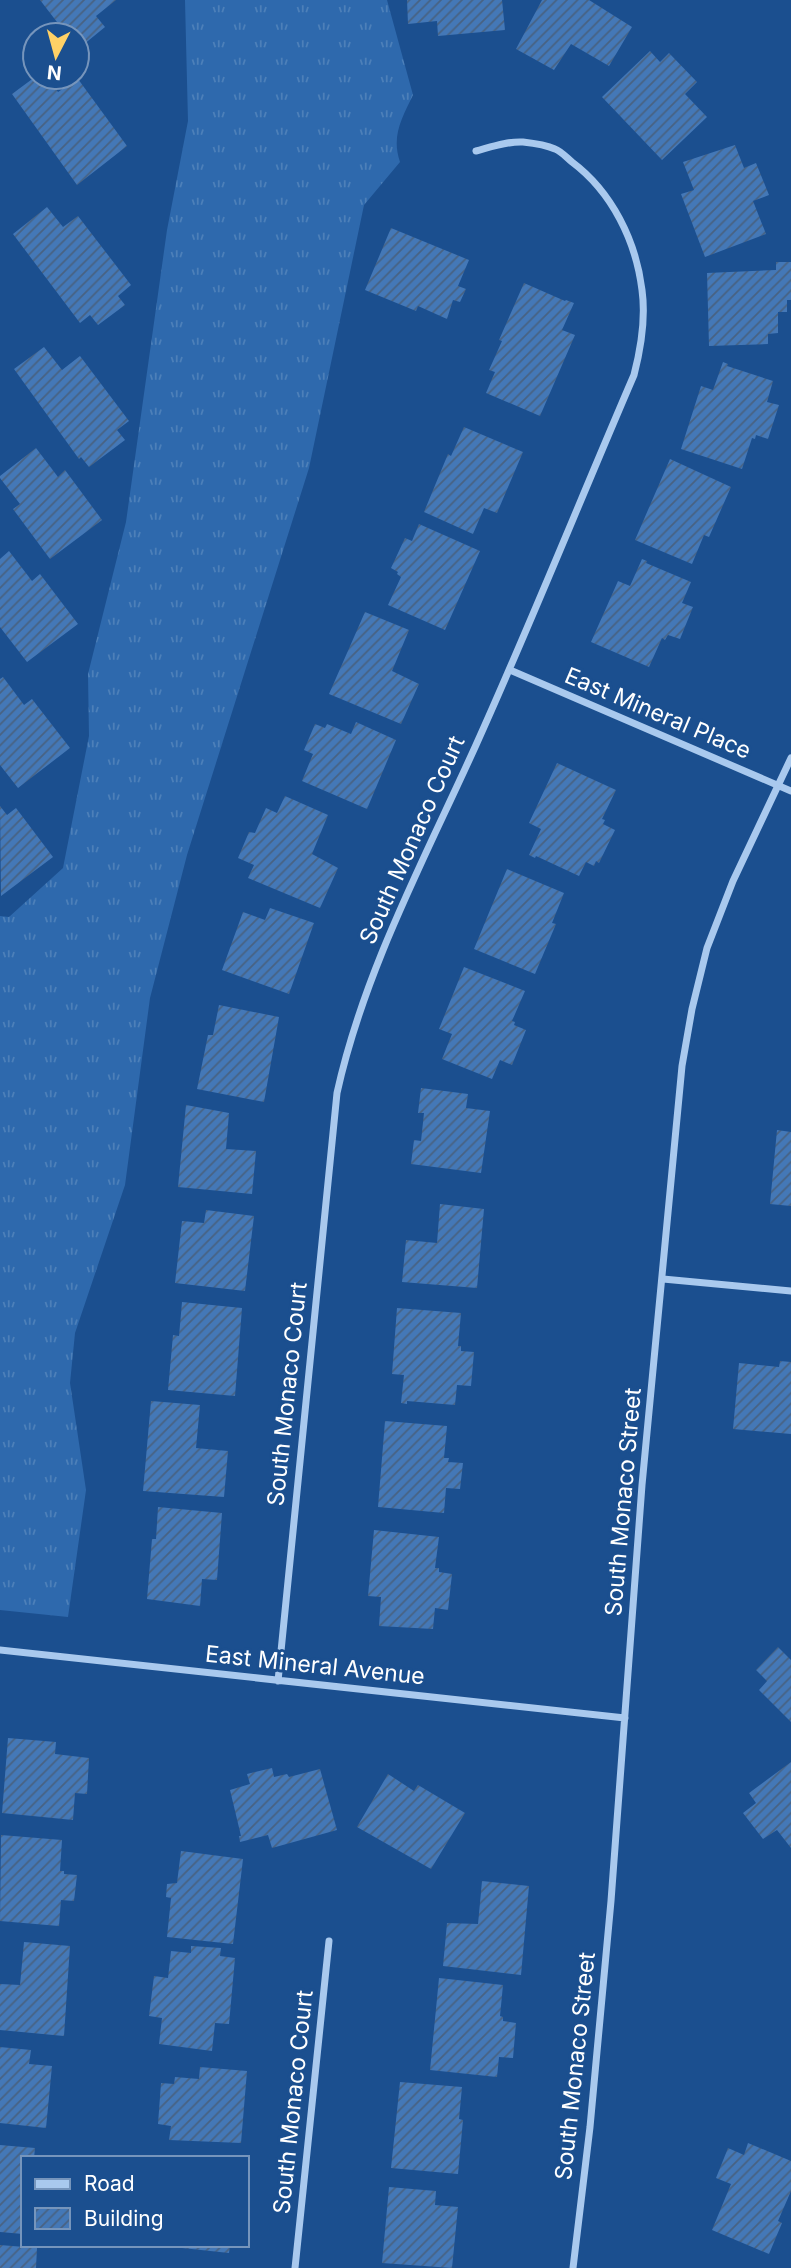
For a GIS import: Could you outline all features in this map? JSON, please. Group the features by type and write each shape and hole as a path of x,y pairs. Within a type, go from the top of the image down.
{"street":[{"name":"South Monaco Court","path":"278,1681 337,1093 346,1052 375,970 510,670 634,375 641,348 644,311 635,256 626,231 610,203 585,171 555,149 525,142 476,151"},
{"name":"East Mineral Place","path":"510,670 791,791"},
{"name":"South Monaco Street","path":"573,2268 590,2127 642,1485 682,1066 706,948 733,881 791,758"},
{"path":"663,1279 791,1291"},
{"name":"East Mineral Avenue","path":"0,1650 625,1718"},
{"name":"South Monaco Court","path":"295,2268 329,1941"}],"green space":[{"path":"185,0 387,0 413,95 397,135 400,162 364,205 309,468 187,855 150,998 125,1185 75,1333 70,1383 86,1490 68,1617 0,1610 0,916 9,917 63,868 89,736 88,674 126,522 167,230 188,121"}],"building":[{"path":"40,0 116,0 96,16 105,27 91,38 91,21 56,21"},
{"path":"407,0 502,0 505,30 438,36 437,21 408,24"},
{"path":"542,0 589,0 632,27 609,66 571,44 554,70 516,49"},
{"path":"650,51 660,62 669,53 697,82 685,94 707,117 662,160 602,97"},
{"path":"21,87 21,91 87,91 127,146 77,185 12,94"},
{"path":"735,145 744,168 756,163 769,195 753,201 766,234 705,257 681,194 694,190 683,162"},
{"path":"47,207 63,227 78,216 131,285 118,296 125,305 98,325 90,315 80,323 13,234"},
{"path":"391,228 469,260 458,286 466,289 460,302 453,300 447,319 418,306 416,311 365,290"},
{"path":"776,262 791,262 791,300 787,300 787,312 778,312 778,333 768,334 768,344 709,346 707,273 776,270"},
{"path":"524,283 574,303 562,330 575,335 540,416 486,393 495,372 489,370 502,341 499,340"},
{"path":"44,347 62,370 80,356 129,421 117,430 125,440 89,467 81,457 79,459 14,369"},
{"path":"723,362 728,364 727,366 773,381 767,402 779,405 768,439 756,435 755,439 752,438 742,469 681,449 701,386 713,390"},
{"path":"464,427 523,452 497,513 484,508 473,534 424,512 448,454 451,456"},
{"path":"36,448 58,477 65,470 102,520 50,559 13,509 20,504 0,478"},
{"path":"670,459 731,487 709,537 704,535 692,564 635,540"},
{"path":"419,524 480,551 445,630 388,605 401,577 391,568 405,538 412,541"},
{"path":"9,551 32,581 40,574 78,624 27,662 0,627 0,559"},
{"path":"642,559 691,582 682,603 693,607 680,639 668,635 665,640 662,638 649,667 591,642 618,581 630,586"},
{"path":"365,612 409,630 392,671 419,684 401,724 329,694"},
{"path":"3,677 24,705 32,699 70,748 18,788 0,765 0,679"},
{"path":"356,722 396,740 367,809 302,781 313,754 304,750 315,724 325,728 327,724 351,734"},
{"path":"557,763 616,790 602,819 605,820 603,824 615,830 599,863 596,861 594,866 586,862 579,876 529,855 541,829 529,823"},
{"path":"285,796 328,815 312,854 338,868 320,908 248,878 254,865 238,858 249,832 255,833 266,808 277,813"},
{"path":"0,806 7,815 16,808 53,857 1,896"},
{"path":"507,869 564,893 552,923 556,924 535,974 474,949"},
{"path":"270,908 314,923 289,994 222,970 243,912 265,920"},
{"path":"464,967 525,991 512,1021 515,1022 514,1025 526,1030 512,1065 500,1060 492,1079 442,1059 452,1034 439,1029"},
{"path":"219,1005 279,1017 264,1102 197,1089 208,1035 213,1035"},
{"path":"421,1088 468,1094 466,1108 490,1111 481,1173 411,1164 414,1140 421,1141 424,1113 418,1113"},
{"path":"186,1105 229,1113 226,1149 256,1151 252,1194 178,1187"},
{"path":"777,1130 791,1132 791,1206 770,1204"},
{"path":"440,1204 484,1209 477,1288 402,1282 406,1240 437,1243"},
{"path":"206,1210 254,1216 245,1291 175,1283 182,1221 204,1223"},
{"path":"182,1302 242,1308 235,1396 168,1390 173,1335 179,1336"},
{"path":"397,1308 461,1313 458,1346 461,1346 461,1351 474,1352 471,1386 457,1385 455,1405 407,1401 407,1404 401,1403 404,1375 392,1374"},
{"path":"780,1361 791,1362 791,1434 733,1429 739,1363 779,1367"},
{"path":"151,1401 200,1405 196,1448 228,1451 224,1497 143,1491"},
{"path":"385,1421 447,1426 444,1458 449,1458 448,1462 463,1463 460,1489 446,1488 444,1513 378,1507"},
{"path":"158,1507 222,1513 217,1580 202,1579 200,1606 147,1599 152,1539 156,1539"},
{"path":"374,1530 439,1537 435,1568 439,1568 439,1572 452,1574 448,1610 435,1608 433,1629 379,1626 381,1597 368,1596"},
{"path":"778,1647 791,1660 791,1722 759,1690 767,1681 756,1670"},
{"path":"8,1738 56,1742 55,1754 89,1758 87,1794 75,1793 73,1820 2,1813"},
{"path":"791,1762 791,1848 777,1830 763,1839 743,1813 756,1803 749,1793"},
{"path":"272,1768 274,1777 287,1774 289,1777 320,1769 337,1830 272,1848 268,1835 240,1842 241,1836 230,1790 250,1784 247,1774"},
{"path":"388,1774 414,1791 418,1785 465,1813 431,1869 357,1827"},
{"path":"1,1835 62,1840 60,1871 77,1875 74,1901 61,1900 59,1926 0,1921"},
{"path":"181,1851 243,1859 233,1944 167,1937 171,1898 166,1897 167,1884 177,1883"},
{"path":"482,1881 529,1886 521,1975 443,1966 447,1923 478,1924"},
{"path":"24,1942 70,1946 64,2036 0,2030 0,1984 20,1985"},
{"path":"191,1946 221,1948 220,1956 235,1958 229,2024 215,2023 212,2051 159,2044 162,2018 149,2016 154,1976 168,1978 171,1951 191,1953"},
{"path":"439,1978 503,1985 500,2016 503,2021 516,2023 513,2058 499,2057 497,2077 430,2070"},
{"path":"0,2047 31,2050 29,2064 52,2066 46,2128 0,2123"},
{"path":"200,2067 247,2071 241,2143 169,2140 171,2126 158,2124 161,2083 174,2084 175,2077 199,2079"},
{"path":"400,2082 462,2087 459,2119 463,2120 458,2174 391,2168"},
{"path":"748,2143 791,2161 791,2191 778,2221 782,2223 769,2254 712,2230 731,2184 716,2178 728,2148 744,2155"},
{"path":"0,2145 35,2148 34,2156 21,2156 21,2234 0,2232"},
{"path":"389,2187 436,2191 435,2205 458,2207 452,2268 382,2263"},
{"path":"0,2245 37,2248 36,2268 0,2268"},
{"path":"173,2247 230,2247 229,2253"}]}
